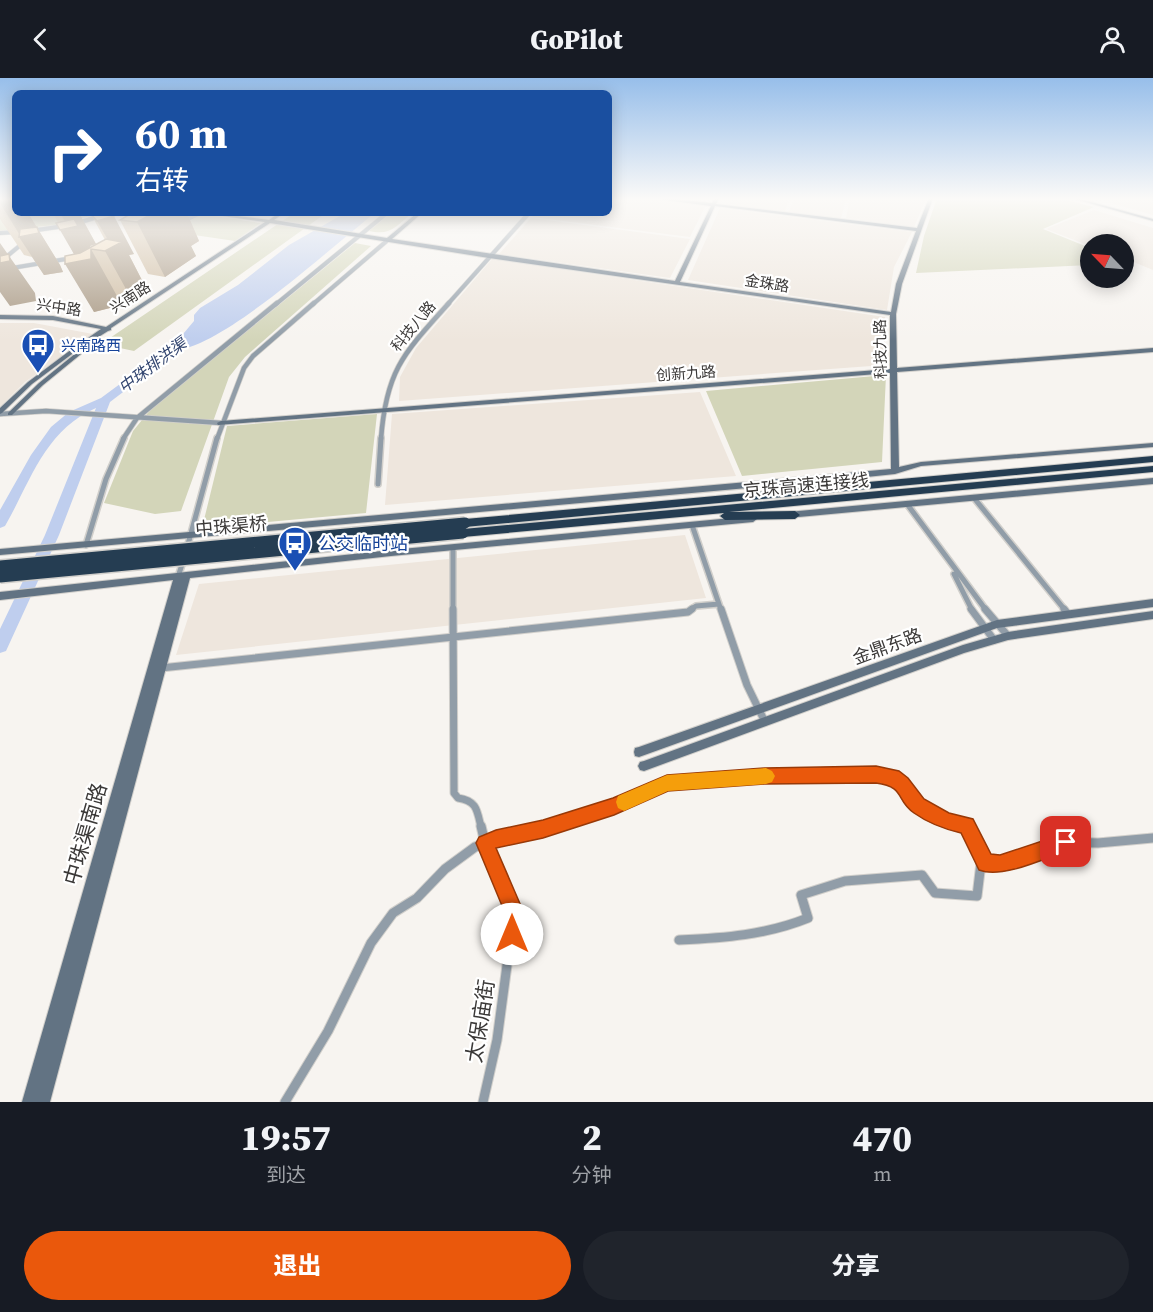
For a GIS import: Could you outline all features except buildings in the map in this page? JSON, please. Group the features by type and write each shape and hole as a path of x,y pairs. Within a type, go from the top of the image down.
{"highway":[{"name":"京珠高速连接线","path":"464,528 1153,459"},
{"name":"京珠高速连接线","path":"464,528 646,516 1153,469"},
{"path":"646,516 688,518 795,515"},
{"name":"中珠渠桥","path":"0,566 464,528"},
{"name":"中珠渠桥","path":"0,577 464,528"}],"street":[{"path":"0,262 20,246"},
{"name":"兴南路","path":"0,413 30,383 238,246"},
{"name":"兴南路","path":"115,330 240,246"},
{"path":"86,545 105,478 128,429 137,418 348,246"},
{"path":"182,577 221,423 244,368 253,356 381,246"},
{"name":"金珠路","path":"429,246 893,314"},
{"name":"科技八路","path":"378,484 383,410 389,381 395,366 499,246"},
{"path":"677,282 694,246"},
{"name":"科技九路","path":"895,471 893,314 899,284 913,246"},
{"path":"0,270 81,256"},
{"name":"兴中路","path":"0,319 50,322 105,332 115,330"},
{"name":"兴南路","path":"10,414 51,375 105,332"},
{"name":"创新九路","path":"221,423 1153,350"},
{"path":"0,413 46,411 221,423"},
{"path":"0,552 895,471 921,464 1153,445"},
{"path":"0,596 453,548 1153,481"},
{"path":"974,498 1068,614"},
{"path":"907,504 947,561 1008,636"},
{"path":"692,525 747,685 765,722"},
{"path":"453,548 454,638"},
{"path":"947,561 970,607 994,640"},
{"name":"中珠渠南路","path":"43,1102 161,668 182,577"},
{"name":"中珠渠南路","path":"29,1102 182,577"},
{"name":"金鼎东路","path":"639,752 997,624 1153,603"},
{"path":"161,668 688,612 696,606 720,604"},
{"name":"金鼎东路","path":"644,766 963,649 1008,636 1153,615"},
{"name":"太保庙街","path":"454,638 454,793 458,798 469,800 476,808 485,843 514,913 498,1040 483,1102"},
{"path":"285,1102 328,1031 371,943 393,913 417,898 452,864 474,847 496,839 543,829 614,806 667,783 764,776 876,774 893,777 902,783 918,806 946,821 967,826 986,863"},
{"path":"680,940 748,937 779,930 808,918 801,895 816,888 853,878 922,875 935,893 977,896 981,863 1000,864 1066,842 1098,843 1153,838"}],"shaded area":[{"path":"506,246 687,246 670,278 499,254"},
{"path":"703,246 905,246 894,267 887,310 688,280"},
{"path":"1134,246 1153,246 1153,270 1134,262"},
{"path":"492,259 885,317 885,365 399,401 400,377 416,348"},
{"path":"0,323 34,323 93,334 25,382 0,407"},
{"path":"700,392 736,476 385,505 392,414"},
{"path":"685,535 706,598 176,655 199,584"}],"green space":[{"path":"246,246 280,246 134,351 101,344"},
{"path":"352,246 371,246 245,357 229,377 181,511 155,514 104,503 133,431 151,409"},
{"path":"922,246 1080,246 1080,265 916,273"},
{"path":"886,375 882,462 742,476 706,391"},
{"path":"377,414 366,513 202,528 227,426"}],"water":[{"path":"288,246 335,246 248,315 220,333 195,345 174,350 173,346 194,321 194,315 200,308 238,285"}],"waterway":[{"name":"中珠排洪渠","path":"105,400 189,338"},
{"path":"0,523 29,469 55,430 73,415 105,400"},
{"name":"中珠排洪渠","path":"0,646 52,535 105,400"}],"slow traffic":[{"path":"624,802 667,783 766,776"}],"place":[{"name":"兴南路西","path":"38,374"},
{"name":"公交临时站","path":"295,572"}],"route":[{"path":"512,934 514,913 509,896 485,843 543,829 614,806 667,783 764,776 838,777 876,774 893,777 902,783 918,806 946,821 967,826 986,863 1000,864 1066,842"}]}
